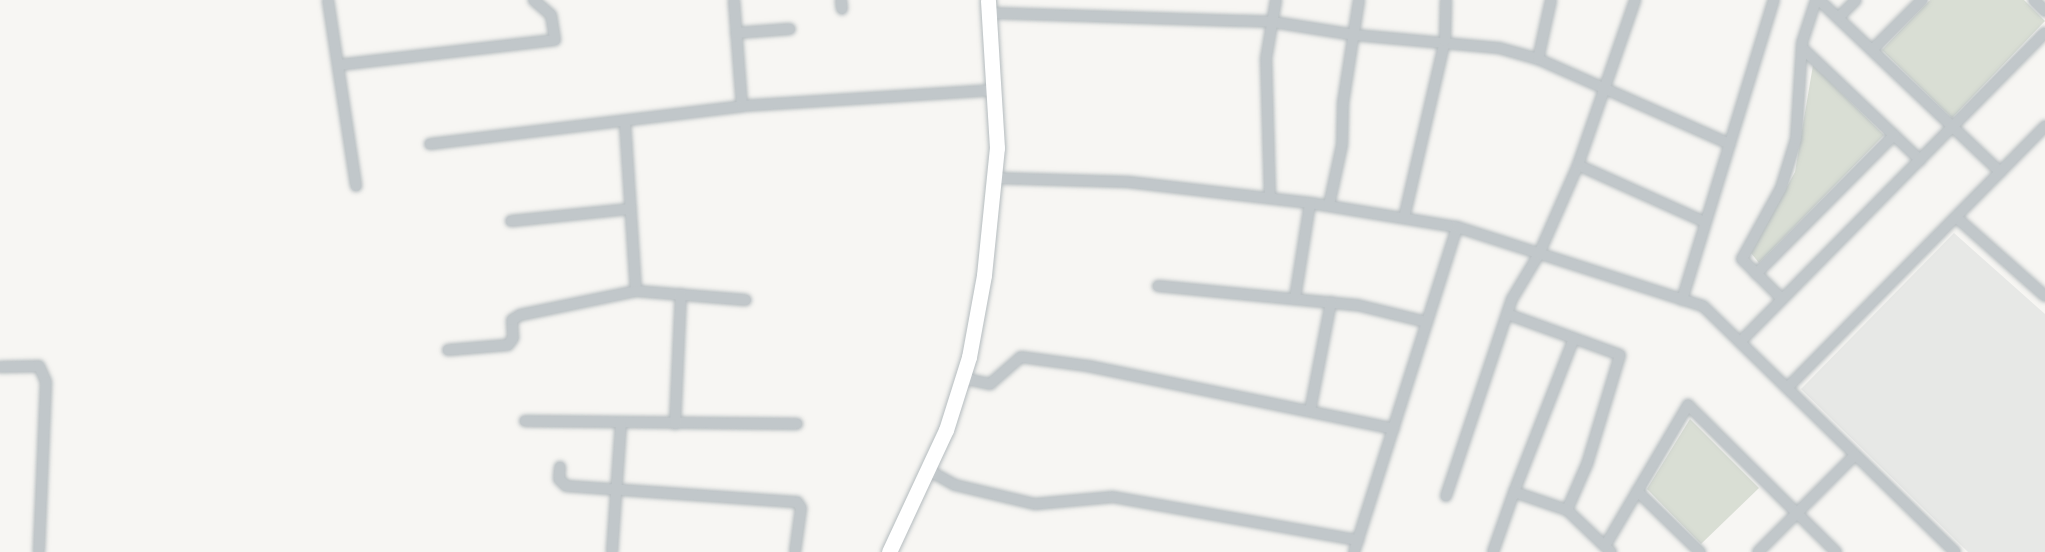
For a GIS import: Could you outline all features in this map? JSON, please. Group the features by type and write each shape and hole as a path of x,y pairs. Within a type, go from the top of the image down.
{"street":[{"path":"328,0 356,186"},
{"path":"338,65 555,40 551,15 534,0"},
{"path":"734,0 742,106"},
{"path":"1270,198 1266,59 1276,0"},
{"path":"1329,206 1342,145 1343,103 1359,0"},
{"path":"1404,218 1445,41 1446,0"},
{"path":"1538,59 1551,0"},
{"path":"1446,496 1507,314 1539,254 1578,165 1635,0"},
{"path":"1682,300 1774,0"},
{"path":"1782,299 1742,259 1781,188 1796,139 1802,48 1818,0 2000,172"},
{"path":"1838,18 1856,0"},
{"path":"1872,51 1922,0"},
{"path":"2034,0 2045,11"},
{"path":"889,552 946,430 962,378 984,275 994,178 994,90 990,7 1273,21 1355,35 1445,41 1499,48 1538,59 1730,144"},
{"path":"736,33 790,29"},
{"path":"1740,342 2045,33"},
{"path":"1802,48 1920,160"},
{"path":"430,144 742,106 994,90"},
{"path":"625,122 636,291"},
{"path":"1787,388 2045,126"},
{"path":"1756,274 1894,135"},
{"path":"1578,165 1705,222"},
{"path":"994,178 1128,182 1310,203 1457,227 1703,306 1955,552"},
{"path":"1295,297 1310,203"},
{"path":"511,221 630,209"},
{"path":"1956,217 2045,296"},
{"path":"1354,552 1457,227"},
{"path":"1158,286 1295,297 1427,322"},
{"path":"448,350 508,345 513,338 512,321 520,315 636,291 746,300"},
{"path":"675,424 681,294"},
{"path":"1310,411 1331,302"},
{"path":"1507,314 1620,355 1587,464 1567,510"},
{"path":"1493,552 1574,338"},
{"path":"962,378 990,384 1021,357 1099,368 1394,429"},
{"path":"0,367 39,366 46,382 39,552"},
{"path":"1514,492 1567,510 1608,549 1637,491 1688,405 1836,552"},
{"path":"525,421 797,424"},
{"path":"612,552 621,423"},
{"path":"1758,552 1856,454"},
{"path":"560,467 559,479 566,486 617,492 797,502 801,508 795,552"},
{"path":"927,470 955,485 1035,504 1113,497 1358,540"},
{"path":"1637,491 1700,552"}],"shaded area":[{"path":"1930,0 2024,0 2045,21 1952,118 1882,50"},
{"path":"1813,65 1884,135 1759,263 1751,253 1795,172"},
{"path":"1954,233 2045,314 2045,552 1968,552 1801,389"},
{"path":"1690,419 1759,488 1701,544 1647,489"}]}
